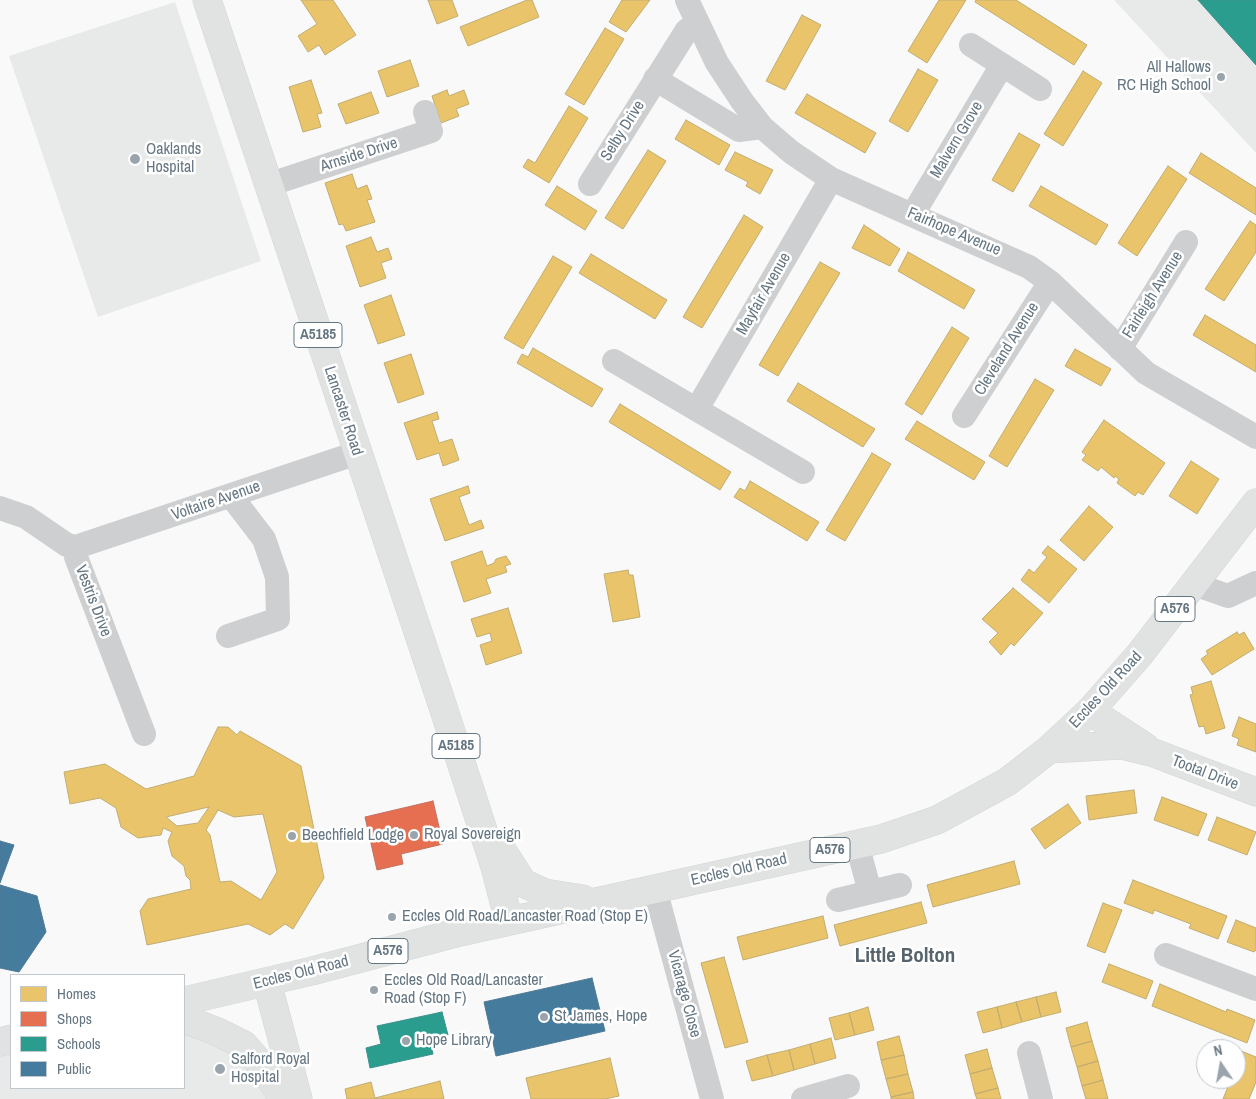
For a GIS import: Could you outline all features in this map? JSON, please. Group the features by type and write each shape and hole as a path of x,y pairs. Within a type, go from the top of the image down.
{"main road":[{"name":"Lancaster Road","path":"207,0 480,822 509,921"},
{"name":"Eccles Old Road","path":"185,1001 594,901 881,839 937,820 1007,782 1050,748 1090,711 1140,654 1256,503"},
{"name":"Tootal Drive","path":"1090,711 1154,753"},
{"name":"Tootal Drive","path":"1050,748 1106,744 1121,745 1154,753 1256,792"},
{"name":"Lancaster Road","path":"480,822 503,850 514,872 523,883 545,893 594,901"},
{"path":"267,982 298,1099"},
{"path":"185,1020 218,1032 244,1045 259,1062 284,1099"}],"street":[{"name":"Fairhope Avenue","path":"688,0 717,63 762,127 791,152 831,180 1004,254 1029,267 1050,282 1146,373 1256,437"},
{"name":"Selby Drive","path":"590,184 687,30 698,23"},
{"path":"971,46 1040,89"},
{"name":"Malvern Grove","path":"912,214 1002,65"},
{"path":"655,79 739,130 762,127"},
{"name":"Arnside Drive","path":"268,185 431,131 425,112"},
{"name":"Mayfair Avenue","path":"697,409 831,180"},
{"name":"Fairleigh Avenue","path":"1120,349 1186,242"},
{"name":"Cleveland Avenue","path":"964,416 1050,282"},
{"path":"614,361 803,472"},
{"name":"Voltaire Avenue","path":"76,547 357,454"},
{"path":"228,636 278,619 277,577 264,539 231,496"},
{"name":"Vestris Drive","path":"0,508 26,517 67,545 76,547 76,557 144,734"},
{"path":"1194,584 1228,596 1256,583"},
{"path":"857,844 870,892"},
{"path":"838,900 900,885"},
{"name":"Vicarage Close","path":"655,889 712,1099"},
{"path":"1166,956 1256,990"},
{"path":"1029,1053 1041,1099"},
{"path":"803,1099 848,1086"}],"shaded area":[{"name":"All Hallows RC High School","path":"1114,0 1256,0 1256,153"},
{"name":"Oaklands Hospital","path":"175,2 261,261 98,317 9,56"},
{"name":"Salford Royal Hospital","path":"185,1021 219,1033 281,1099 0,1099 0,1043 10,1041 10,1089 185,1089"}],"building: Homes":[{"path":"301,0 333,0 356,35 325,55 319,45 308,52 298,36 317,24"},
{"path":"428,0 452,0 458,16 437,24"},
{"path":"527,0 532,0 539,17 468,46 460,27"},
{"path":"622,0 650,0 626,32 609,22"},
{"path":"939,0 966,0 927,63 908,51"},
{"path":"976,0 1016,0 1087,45 1074,65 975,2"},
{"path":"802,15 821,25 785,90 766,81"},
{"path":"605,28 624,39 584,105 565,94"},
{"path":"410,60 419,86 387,97 378,71"},
{"path":"918,69 938,80 908,132 889,121"},
{"path":"1083,71 1102,83 1063,146 1044,134"},
{"path":"311,80 322,113 317,114 321,127 303,132 289,87"},
{"path":"447,90 449,96 464,90 469,104 456,109 459,116 441,123 432,96"},
{"path":"371,92 379,113 346,124 338,104"},
{"path":"807,94 876,133 865,153 795,113"},
{"path":"569,106 588,118 549,183 523,167 528,159 535,163"},
{"path":"686,120 730,145 719,165 675,139"},
{"path":"1019,133 1040,145 1013,192 992,180"},
{"path":"648,150 666,161 623,229 605,218"},
{"path":"735,152 773,170 760,194 746,186 748,182 725,170"},
{"path":"1201,153 1256,188 1256,215 1189,173"},
{"path":"1168,166 1187,179 1137,256 1118,243"},
{"path":"352,174 357,189 367,185 372,199 367,200 375,222 346,231 343,224 339,225 325,183"},
{"path":"557,186 597,211 585,230 545,205"},
{"path":"1041,186 1108,225 1096,245 1029,206"},
{"path":"744,215 763,227 702,328 683,317"},
{"path":"1250,221 1256,225 1256,252 1224,301 1205,289"},
{"path":"864,225 900,249 890,266 852,248"},
{"path":"371,237 377,252 388,248 392,259 381,263 386,278 360,287 346,246"},
{"path":"908,252 975,290 964,309 898,271"},
{"path":"591,254 667,300 655,319 579,273"},
{"path":"553,256 572,267 523,349 504,338"},
{"path":"820,262 840,273 778,376 759,365"},
{"path":"391,295 405,335 378,344 364,305"},
{"path":"1205,315 1256,345 1256,372 1193,335"},
{"path":"952,327 969,338 922,415 905,404"},
{"path":"533,348 603,389 592,407 517,363 522,354 528,357"},
{"path":"1075,349 1111,369 1101,386 1065,366"},
{"path":"411,354 424,394 398,403 384,363"},
{"path":"1035,379 1054,390 1007,467 989,456"},
{"path":"798,383 875,429 863,447 787,401"},
{"path":"620,404 731,472 720,490 609,422"},
{"path":"437,412 439,419 432,421 439,443 452,439 459,460 443,466 439,453 417,460 404,423"},
{"path":"1104,420 1165,463 1143,495 1138,492 1135,496 1117,483 1119,479 1115,476 1114,478 1101,467 1098,471 1082,460 1086,455 1082,452"},
{"path":"917,421 985,462 974,480 905,439"},
{"path":"872,453 891,464 845,541 826,530"},
{"path":"1191,461 1219,479 1197,514 1169,496"},
{"path":"750,481 819,522 807,541 734,497 740,488 745,491"},
{"path":"468,486 470,493 459,497 469,525 481,520 484,528 445,541 430,499"},
{"path":"1089,506 1113,527 1084,561 1060,540"},
{"path":"1048,546 1077,569 1049,603 1021,580 1029,569 1034,573 1047,557 1042,553"},
{"path":"482,551 487,566 494,563 496,559 506,556 511,564 505,566 507,572 486,579 491,593 464,602 451,562"},
{"path":"628,570 629,575 633,575 640,617 613,622 604,574"},
{"path":"1013,588 1043,613 1014,646 1011,643 1001,655 989,642 998,633 982,619"},
{"path":"508,608 522,653 486,665 480,645 492,641 490,633 477,637 471,619"},
{"path":"1237,632 1239,635 1244,632 1254,649 1212,675 1201,659 1208,654 1206,651"},
{"path":"1211,681 1225,728 1206,734 1204,726 1199,727 1190,695 1193,694 1191,687"},
{"path":"1239,717 1256,724 1256,752 1237,745 1239,739 1232,736"},
{"name":"Beechfield Lodge","path":"218,727 228,727 237,735 240,731 301,766 324,878 293,929 285,924 270,935 248,924 147,945 140,911 148,899 191,889 190,880 186,876 184,866 172,856 168,841 172,832 163,828 161,835 138,838 121,827 116,808 100,798 70,804 64,772 105,764 146,789 194,776","holes":["209,807 198,823 177,826 166,817","218,810 234,817 263,814 277,872 261,900 231,881 220,882 210,835 206,830"]},
{"path":"1134,790 1137,813 1089,820 1086,796"},
{"path":"1162,797 1207,814 1198,836 1154,820"},
{"path":"1068,804 1081,823 1045,849 1031,829"},
{"path":"1217,817 1256,832 1247,855 1208,840"},
{"path":"1014,861 1020,884 933,907 927,885"},
{"path":"1133,880 1227,916 1218,939 1189,928 1191,924 1154,910 1153,914 1124,903"},
{"path":"921,902 927,923 840,946 834,925"},
{"path":"1103,903 1122,910 1105,953 1087,946"},
{"path":"823,916 828,938 743,960 737,937"},
{"path":"1236,920 1256,928 1256,950 1254,952 1227,942"},
{"path":"724,957 748,1042 725,1048 701,963"},
{"path":"1109,964 1153,981 1146,999 1102,982"},
{"path":"1160,984 1226,1012 1227,1009 1255,1020 1247,1043 1246,1039 1237,1039 1152,1006"},
{"path":"1056,992 1061,1012 1041,1017 1036,997"},
{"path":"1036,997 1041,1017 1022,1022 1016,1002"},
{"path":"1016,1002 1022,1022 1002,1028 997,1007"},
{"path":"868,1007 874,1030 855,1035 849,1013"},
{"path":"997,1007 1002,1028 983,1033 977,1012"},
{"path":"849,1013 855,1035 835,1040 829,1018"},
{"path":"1087,1022 1092,1041 1071,1047 1066,1028"},
{"path":"899,1036 904,1055 881,1060 877,1042"},
{"path":"831,1038 836,1058 815,1064 810,1044"},
{"path":"1092,1041 1098,1061 1077,1067 1071,1047"},
{"path":"810,1044 815,1064 794,1070 789,1050"},
{"path":"987,1049 992,1068 970,1074 965,1055"},
{"path":"789,1050 794,1070 773,1076 767,1055"},
{"path":"1246,1053 1256,1057 1256,1082 1249,1099 1223,1099 1227,1089 1246,1089"},
{"path":"767,1055 773,1076 752,1081 746,1061"},
{"path":"904,1055 908,1074 886,1079 881,1060"},
{"path":"610,1058 619,1096 605,1099 531,1099 526,1078"},
{"path":"1098,1061 1103,1080 1082,1086 1077,1067"},
{"path":"992,1068 998,1088 975,1094 970,1074"},
{"path":"908,1074 913,1092 891,1097 886,1079"},
{"path":"1103,1080 1108,1099 1086,1099 1082,1086"},
{"path":"440,1081 444,1099 347,1099 345,1089 371,1082 375,1098"},
{"path":"998,1088 1001,1099 977,1099 975,1094"},
{"path":"913,1092 914,1099 891,1099 891,1097"}],"building: Shops":[{"path":"433,801 443,844 401,854 403,864 377,870 365,817"}],"building: Schools":[{"name":"All Hallows RC High School","path":"1198,0 1256,0 1256,65"},
{"name":"Hope Library","path":"442,1012 448,1035 430,1038 433,1054 370,1068 366,1048 381,1044 377,1026"}],"building: Public":[{"path":"0,841 14,845 0,883"},
{"path":"0,885 37,896 46,932 19,972 0,968"},
{"name":"St James, Hope","path":"592,978 605,1031 496,1056 484,1002"}],"place":[{"name":"All Hallows RC High School","path":"1221,77"},
{"name":"Oaklands Hospital","path":"135,159"},
{"name":"Royal Sovereign","path":"414,835"},
{"name":"Beechfield Lodge","path":"292,836"},
{"name":"Eccles Old Road/Lancaster Road (Stop E)","path":"392,917"},
{"name":"Eccles Old Road/Lancaster Road (Stop F)","path":"374,990"},
{"name":"St James, Hope","path":"544,1017"},
{"name":"Hope Library","path":"406,1041"},
{"name":"Salford Royal Hospital","path":"220,1069"}],"district":[{"name":"Little Bolton","path":"905,956"}]}
